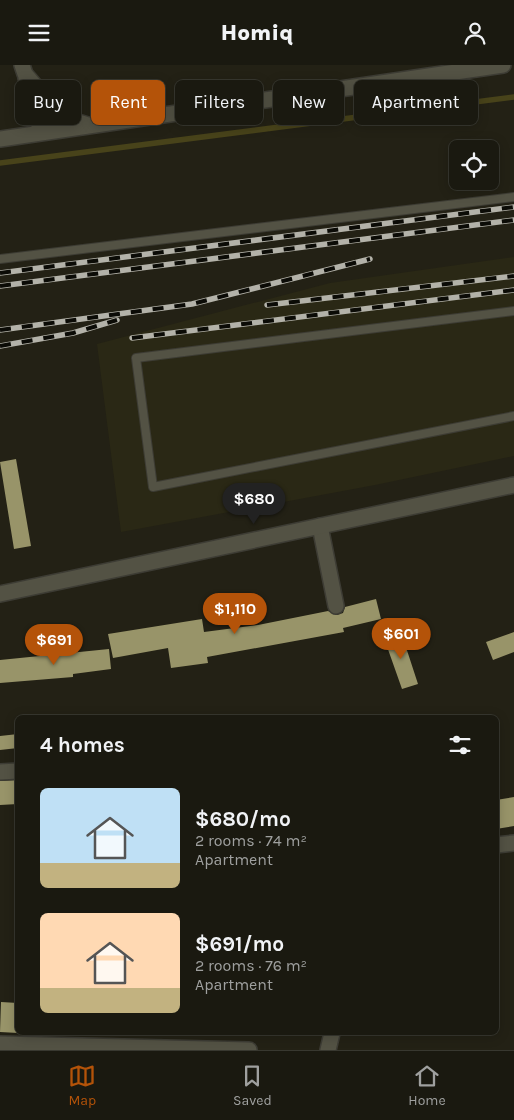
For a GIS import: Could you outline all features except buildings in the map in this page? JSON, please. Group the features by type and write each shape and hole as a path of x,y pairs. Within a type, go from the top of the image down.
{"street":[{"path":"0,139 504,65"},
{"path":"23,69 62,117 90,126"},
{"path":"23,69 42,133"},
{"path":"0,594 514,485"},
{"path":"320,526 336,606"},
{"path":"0,772 15,771"},
{"path":"499,845 514,843"},
{"path":"328,1050 332,1035"},
{"path":"0,1044 249,1050"}],"lane":[{"path":"0,259 514,197"},
{"path":"514,311 136,358 153,487 514,416"}],"shaded area":[{"path":"514,257 514,456 375,485 121,532 97,344 330,283"}],"waterway":[{"path":"0,163 514,97"}],"railway":[{"path":"0,273 514,207"},
{"path":"0,286 514,220"},
{"path":"0,330 192,304 370,259"},
{"path":"267,305 514,276"},
{"path":"132,338 514,290"},
{"path":"0,346 73,333 117,320"}]}
